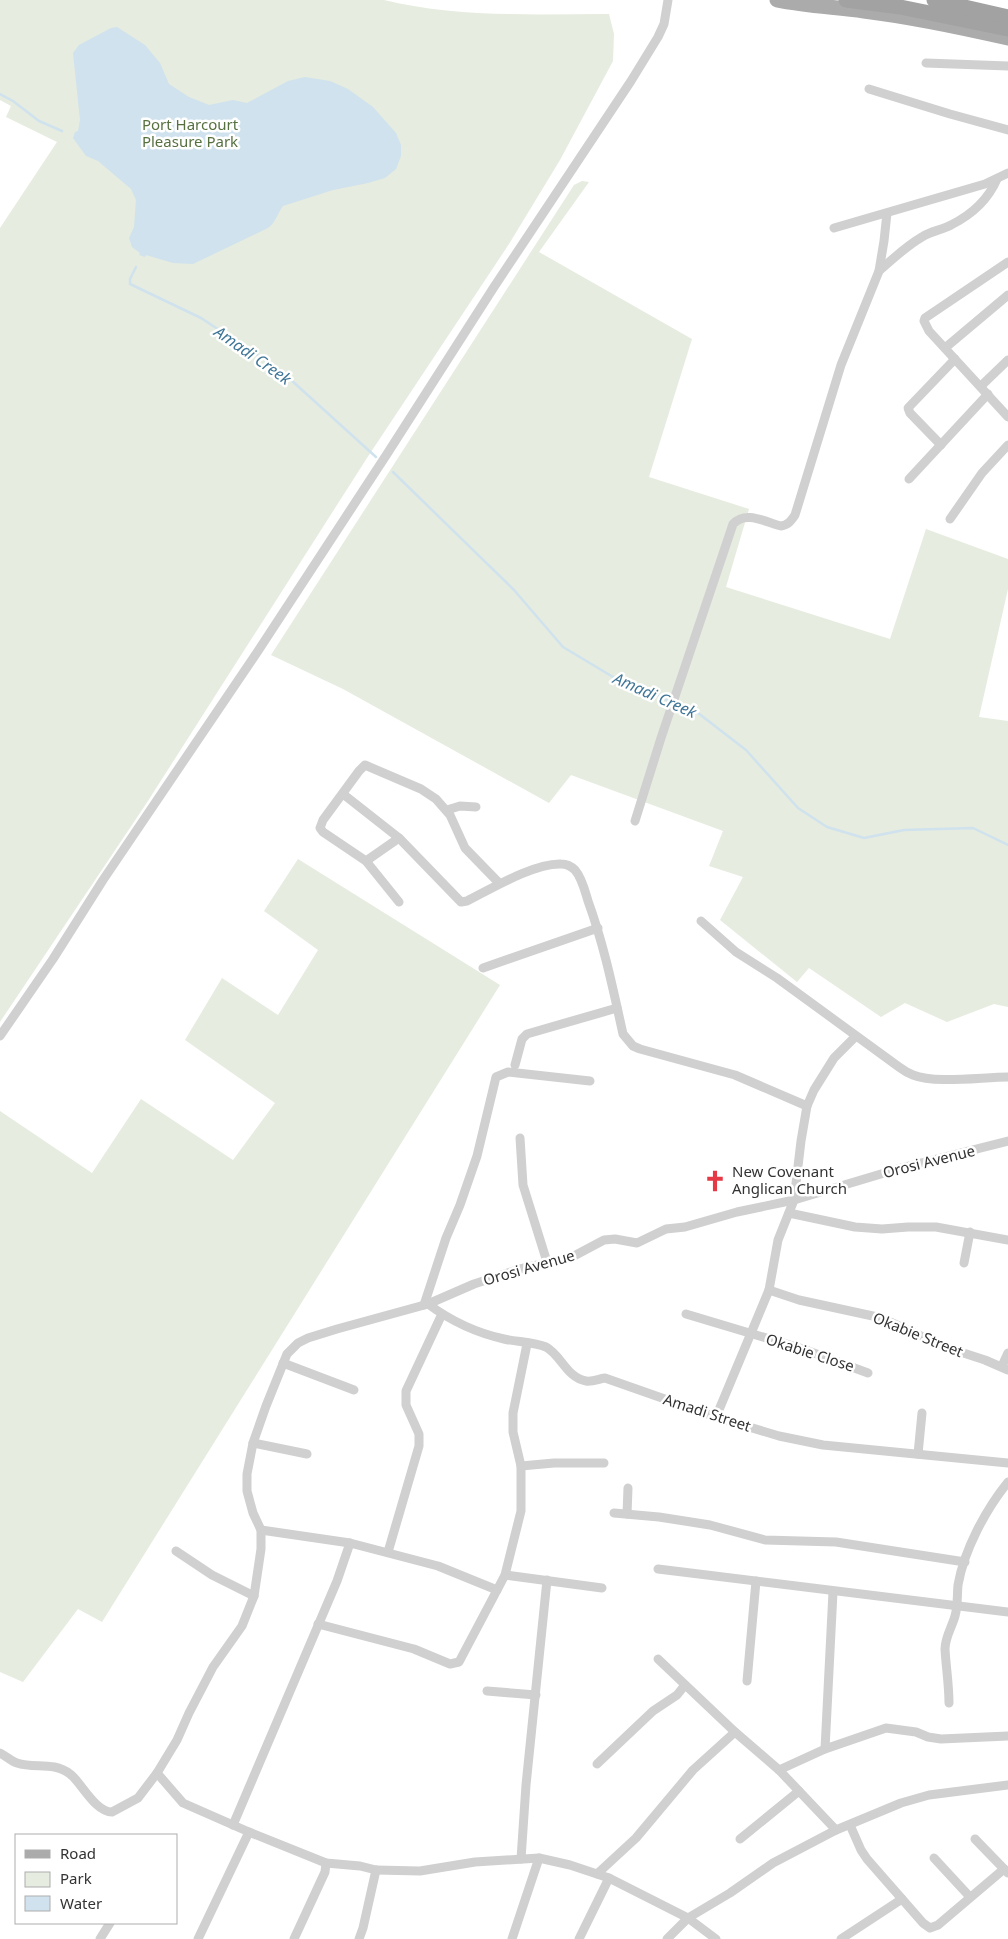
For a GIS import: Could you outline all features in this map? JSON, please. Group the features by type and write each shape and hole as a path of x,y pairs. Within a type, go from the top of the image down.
{"highway":[{"path":"846,0 927,12 1008,29"},
{"path":"934,0 1008,17"}],"main road":[{"path":"777,0 808,6 895,16 1008,38"},
{"path":"963,0 1008,9"}],"street":[{"path":"0,1036 53,960 104,880 268,635 494,287 631,81 664,24 668,0"},
{"path":"926,63 1008,66"},
{"path":"869,88 1008,130"},
{"path":"834,228 997,179 1008,173"},
{"path":"879,271 907,246 924,235 950,226 975,209 988,196 997,179"},
{"path":"635,821 674,697 733,524 739,519 749,516 785,525 795,515 841,365 879,271 887,213"},
{"path":"1008,262 925,318 924,321 926,327 944,348 1008,417"},
{"path":"944,348 1008,295"},
{"path":"941,445 910,413 908,408 955,359"},
{"path":"981,386 1008,360"},
{"path":"909,480 988,394"},
{"path":"950,519 982,473 1008,445"},
{"path":"399,902 366,861 323,832 320,828 323,820 362,767 368,765 421,789 436,798 448,810 465,848 500,883"},
{"path":"343,794 399,838 461,902 467,901 500,883 546,866 568,865 576,871 598,928 610,970 623,1034 633,1046 734,1075 807,1106"},
{"path":"448,810 460,806 476,807"},
{"path":"366,861 399,838"},
{"path":"701,921 736,952 777,978 855,1037 913,1075 946,1079 1008,1077"},
{"path":"484,968 598,928"},
{"path":"515,1065 522,1039 527,1034 617,1008"},
{"path":"716,1417 769,1290 778,1240 794,1200 800,1141 807,1106 814,1090 834,1058 855,1037"},
{"path":"426,1305 446,1238 477,1156 496,1077 508,1072 590,1082"},
{"path":"520,1138 523,1185 547,1262"},
{"name":"Orosi Avenue","path":"261,1530 253,1513 247,1491 247,1474 253,1443 287,1354 298,1343 337,1329 426,1305 474,1284 520,1269 572,1257 609,1239 637,1243 666,1229 685,1227 737,1212 794,1200 901,1168 1008,1141"},
{"path":"789,1212 854,1227 882,1229 936,1227 1008,1240"},
{"path":"964,1263 970,1232"},
{"name":"Okabie Street","path":"769,1290 799,1300 882,1318 950,1349 1005,1368"},
{"name":"Amadi Street","path":"426,1305 472,1329 502,1339 540,1345 554,1353 568,1370 579,1379 594,1381 605,1378 716,1417 779,1436 823,1445 1008,1463"},
{"path":"388,1552 418,1446 419,1434 406,1405 406,1391 442,1314"},
{"name":"Okabie Close","path":"686,1314 803,1349 868,1373"},
{"path":"318,1624 414,1649 450,1664 459,1662 505,1575 521,1510 521,1466 513,1432 513,1413 527,1344"},
{"path":"1005,1368 1008,1353"},
{"path":"283,1363 354,1390"},
{"path":"918,1454 922,1412"},
{"path":"253,1443 307,1454"},
{"path":"521,1466 554,1463 604,1463"},
{"path":"949,1703 946,1639 958,1605 958,1585 983,1518 993,1500 1008,1482"},
{"path":"627,1514 628,1488"},
{"path":"614,1513 710,1525 765,1540 836,1542 965,1562"},
{"path":"0,1753 16,1763 49,1765 66,1772 71,1775 85,1793 108,1812 112,1812 138,1798 157,1773 177,1740 188,1713 213,1667 242,1626 254,1596 261,1550 261,1530 350,1543 388,1552 438,1566 497,1590"},
{"path":"233,1825 338,1581 350,1543"},
{"path":"176,1551 212,1575 254,1596"},
{"path":"658,1570 1008,1612"},
{"path":"505,1575 602,1588"},
{"path":"520,1859 546,1580"},
{"path":"747,1681 756,1581"},
{"path":"825,1750 833,1592"},
{"path":"658,1659 734,1732 779,1770 836,1830"},
{"path":"596,1764 653,1711 677,1695 685,1685"},
{"path":"487,1691 536,1695"},
{"path":"779,1770 825,1750 886,1728 916,1732 928,1737 941,1739 1008,1736"},
{"path":"597,1874 636,1838 693,1770 734,1732"},
{"path":"157,1773 184,1803 326,1863 360,1866 376,1870 420,1871 475,1862 539,1858 609,1878 688,1918 716,1939"},
{"path":"667,1939 688,1918 723,1898 772,1863 836,1830 901,1803 929,1795 1008,1785"},
{"path":"740,1839 799,1791"},
{"path":"850,1825 861,1850 902,1899 930,1928 938,1925 970,1897 1006,1871 974,1839"},
{"path":"198,1939 249,1832"},
{"path":"512,1939 539,1858"},
{"path":"934,1858 970,1897"},
{"path":"294,1939 325,1872 326,1863"},
{"path":"359,1939 376,1870"},
{"path":"579,1939 609,1878"},
{"path":"841,1939 902,1899"},
{"path":"100,1939 109,1924"}],"green space":[{"name":"Port Harcourt Pleasure Park","path":"0,0 384,0 439,10 496,14 609,14 614,34 613,61 560,160 509,244 367,458 146,804 0,1022 0,228 57,142 6,117 11,106 0,100"},
{"path":"582,181 589,182 539,252 692,339 649,477 749,509 726,587 890,639 926,529 1008,559 1008,589 979,717 1008,721 1008,1007 994,1004 947,1022 905,1003 881,1017 809,968 797,982 720,920 743,877 709,866 723,831 571,775 549,803 343,689 271,655 574,185"},
{"path":"298,859 500,985 102,1622 78,1609 23,1682 0,1672 0,1111 92,1173 141,1099 233,1160 275,1103 185,1040 222,978 278,1015 318,950 264,911"}],"water":[{"path":"117,27 145,45 160,63 169,84 189,97 209,105 233,100 247,103 288,81 305,77 330,81 348,89 373,107 396,133 401,145 401,156 396,169 385,178 333,190 283,206 275,221 268,228 193,264 173,263 146,255 145,257 139,255 140,253 132,247 129,238 134,227 136,200 131,189 98,161 86,156 73,138 75,132 78,131 80,120 73,53 79,45 111,28"}],"waterway":[{"name":"Amadi Creek","path":"0,94 13,101 39,121 62,131"},
{"name":"Amadi Creek","path":"136,267 130,279 130,284 201,318 280,370 376,457"},
{"name":"Amadi Creek","path":"393,472 514,590 563,647 613,677 698,713 746,750 798,808 827,827 864,838 904,830 973,828 1008,845"}],"place":[{"name":"New Covenant Anglican Church","path":"715,1181"}]}
